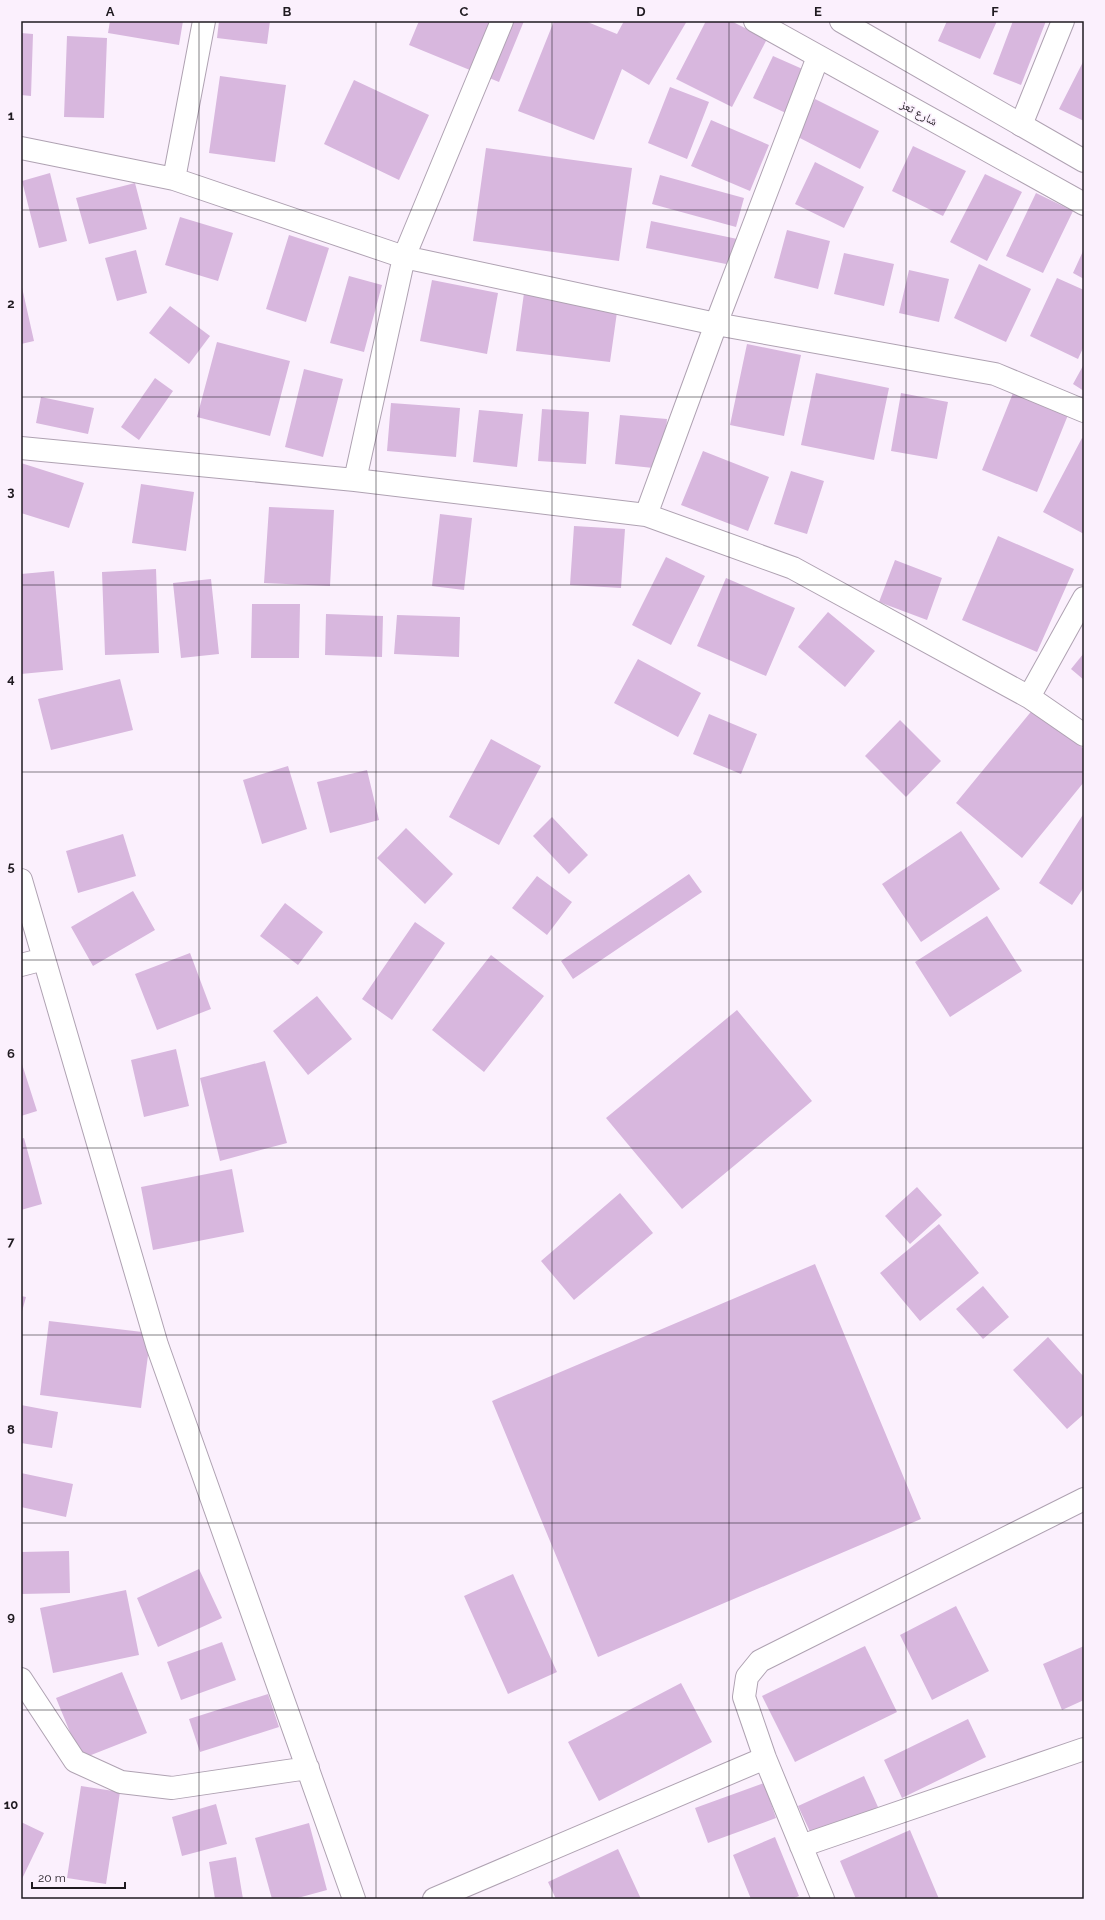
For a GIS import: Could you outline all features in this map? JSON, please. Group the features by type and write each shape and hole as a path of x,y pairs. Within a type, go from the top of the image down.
{"street":[{"path":"174,179 204,21"},
{"path":"355,480 404,257 502,21"},
{"name":"شارع تعز","path":"755,21 1084,204"},
{"path":"841,21 1084,161"},
{"path":"1021,125 1063,21"},
{"path":"646,515 716,324 818,57"},
{"path":"21,148 174,179 404,257 716,324 995,374 1084,411"},
{"path":"21,448 355,480 646,515 794,568 1029,697 1084,735"},
{"path":"1029,697 1084,598"},
{"path":"21,880 157,1345 354,1899"},
{"path":"21,965 44,960"},
{"path":"823,1899 765,1758 744,1697 747,1677 760,1661 1084,1499"},
{"path":"21,1679 75,1761 120,1782 172,1788 308,1768"},
{"path":"801,1846 1084,1749"},
{"path":"434,1899 765,1758"}],"building":[{"path":"110,21 183,21 179,45 108,33"},
{"path":"219,21 270,21 267,44 217,38"},
{"path":"419,21 524,21 499,82 409,45"},
{"path":"554,21 585,21 617,34 624,21 687,21 649,85 622,69 594,140 518,111"},
{"path":"706,21 731,21 767,39 732,107 676,79"},
{"path":"947,21 997,21 980,59 938,41"},
{"path":"1013,21 1046,21 1021,85 993,74"},
{"path":"21,33 33,34 31,96 21,95"},
{"path":"67,36 107,38 104,118 64,117"},
{"path":"773,56 807,71 788,114 753,98"},
{"path":"1084,60 1084,121 1059,109"},
{"path":"220,76 286,85 275,162 209,153"},
{"path":"354,80 429,115 399,180 324,144"},
{"path":"670,87 709,102 687,159 648,143"},
{"path":"815,99 879,131 860,169 796,136"},
{"path":"711,120 769,145 750,191 691,166"},
{"path":"913,146 966,171 943,216 892,191"},
{"path":"486,148 632,168 619,261 473,241"},
{"path":"815,162 864,187 844,228 795,204"},
{"path":"50,173 67,241 39,248 22,181"},
{"path":"985,174 1022,192 987,261 950,242"},
{"path":"660,175 744,198 736,227 652,204"},
{"path":"135,183 147,229 89,244 76,198"},
{"path":"1036,193 1073,211 1043,273 1006,256"},
{"path":"180,217 233,233 218,281 165,265"},
{"path":"651,221 747,241 741,267 646,248"},
{"path":"787,230 830,241 818,289 774,278"},
{"path":"289,235 329,248 306,322 266,309"},
{"path":"1084,249 1084,279 1073,273"},
{"path":"136,250 147,293 117,301 105,258"},
{"path":"844,253 894,264 884,306 834,294"},
{"path":"979,264 1031,289 1006,342 954,318"},
{"path":"909,270 949,279 939,322 899,313"},
{"path":"349,276 382,285 364,352 330,343"},
{"path":"1057,278 1084,290 1084,346 1078,359 1030,336"},
{"path":"432,280 498,293 487,354 420,341"},
{"path":"21,283 34,341 21,344"},
{"path":"524,293 618,305 610,362 516,351"},
{"path":"170,306 210,336 189,364 149,333"},
{"path":"217,342 290,361 270,436 197,417"},
{"path":"747,344 801,355 784,436 730,425"},
{"path":"1084,364 1084,391 1073,384"},
{"path":"304,369 343,379 323,457 285,447"},
{"path":"816,373 889,388 874,460 801,445"},
{"path":"155,378 173,391 139,440 121,427"},
{"path":"901,393 948,402 937,459 891,451"},
{"path":"1013,393 1068,415 1037,492 982,470"},
{"path":"41,397 94,408 88,434 36,423"},
{"path":"391,403 460,408 456,457 387,451"},
{"path":"542,409 589,412 586,464 538,461"},
{"path":"479,410 523,414 517,467 473,462"},
{"path":"620,415 667,419 663,469 615,464"},
{"path":"1082,438 1084,439 1084,534 1043,512"},
{"path":"703,451 769,477 748,531 681,505"},
{"path":"21,463 84,483 69,528 21,513"},
{"path":"791,471 824,481 807,534 774,524"},
{"path":"141,484 194,492 186,551 132,543"},
{"path":"269,507 334,510 330,586 264,583"},
{"path":"440,514 472,518 464,590 432,586"},
{"path":"574,526 625,529 621,588 570,585"},
{"path":"998,536 1074,569 1037,652 962,620"},
{"path":"666,557 705,576 671,645 632,625"},
{"path":"895,560 942,578 927,620 879,602"},
{"path":"156,569 159,653 105,655 102,572"},
{"path":"54,571 63,670 21,674 21,574"},
{"path":"726,578 795,608 766,676 697,646"},
{"path":"211,579 219,654 181,658 173,583"},
{"path":"252,604 300,604 299,658 251,658"},
{"path":"828,612 875,651 845,687 798,647"},
{"path":"326,614 383,616 382,657 325,655"},
{"path":"397,615 460,617 459,657 394,654"},
{"path":"1084,653 1084,680 1071,669"},
{"path":"638,659 701,693 678,737 614,703"},
{"path":"120,679 133,730 51,750 38,699"},
{"path":"1034,708 1084,749 1084,782 1022,858 956,803"},
{"path":"709,714 757,734 741,774 693,754"},
{"path":"900,720 941,761 906,797 865,756"},
{"path":"491,739 541,766 499,845 449,817"},
{"path":"288,766 307,829 262,844 243,780"},
{"path":"367,770 379,820 330,833 317,782"},
{"path":"1084,813 1084,887 1072,905 1039,883"},
{"path":"552,817 588,855 569,874 533,836"},
{"path":"406,828 453,874 425,904 377,858"},
{"path":"961,831 1000,889 921,942 882,884"},
{"path":"123,834 136,876 78,893 66,851"},
{"path":"689,874 702,892 573,979 561,961"},
{"path":"537,876 572,902 547,935 512,908"},
{"path":"133,891 155,930 93,966 71,927"},
{"path":"285,903 323,932 298,965 260,936"},
{"path":"987,916 1022,971 950,1017 915,962"},
{"path":"415,922 445,943 392,1020 362,999"},
{"path":"190,953 211,1009 157,1030 135,974"},
{"path":"491,955 544,996 484,1072 432,1030"},
{"path":"317,996 352,1039 308,1075 273,1031"},
{"path":"737,1010 812,1101 682,1209 606,1118"},
{"path":"176,1049 189,1106 144,1117 131,1060"},
{"path":"21,1061 37,1111 21,1116"},
{"path":"265,1061 287,1143 220,1161 200,1078"},
{"path":"24,1138 42,1204 21,1210 21,1139"},
{"path":"232,1169 244,1232 153,1250 141,1187"},
{"path":"917,1187 942,1215 910,1244 885,1216"},
{"path":"620,1193 653,1233 574,1300 541,1261"},
{"path":"939,1224 979,1273 920,1321 880,1273"},
{"path":"815,1264 921,1519 598,1657 492,1401"},
{"path":"983,1286 1009,1317 983,1339 956,1309"},
{"path":"21,1296 26,1297 21,1315"},
{"path":"49,1321 151,1333 141,1408 40,1395"},
{"path":"1048,1337 1084,1377 1084,1414 1067,1429 1013,1370"},
{"path":"21,1405 58,1412 52,1448 21,1443"},
{"path":"21,1473 73,1484 66,1517 21,1507"},
{"path":"69,1551 70,1593 21,1594 21,1552"},
{"path":"199,1569 222,1618 158,1647 137,1598"},
{"path":"513,1574 557,1672 508,1694 464,1596"},
{"path":"126,1590 139,1655 53,1673 40,1608"},
{"path":"956,1606 989,1671 932,1700 900,1635"},
{"path":"222,1642 236,1680 181,1700 167,1662"},
{"path":"865,1646 897,1712 795,1762 762,1696"},
{"path":"1084,1646 1084,1700 1062,1710 1043,1664"},
{"path":"122,1672 147,1733 81,1759 56,1698"},
{"path":"681,1683 712,1742 599,1801 568,1742"},
{"path":"268,1694 279,1727 200,1752 189,1719"},
{"path":"968,1719 986,1757 902,1798 884,1760"},
{"path":"864,1776 878,1807 813,1838 798,1806"},
{"path":"764,1783 776,1818 708,1843 695,1808"},
{"path":"81,1786 120,1792 106,1884 67,1878"},
{"path":"216,1804 227,1844 182,1856 172,1817"},
{"path":"21,1822 44,1833 21,1881"},
{"path":"309,1823 327,1890 294,1899 272,1899 255,1838"},
{"path":"910,1830 939,1899 856,1899 840,1861"},
{"path":"775,1837 799,1896 792,1899 751,1899 733,1855"},
{"path":"618,1849 641,1899 556,1899 548,1882"},
{"path":"236,1857 243,1899 215,1899 209,1862"}]}
